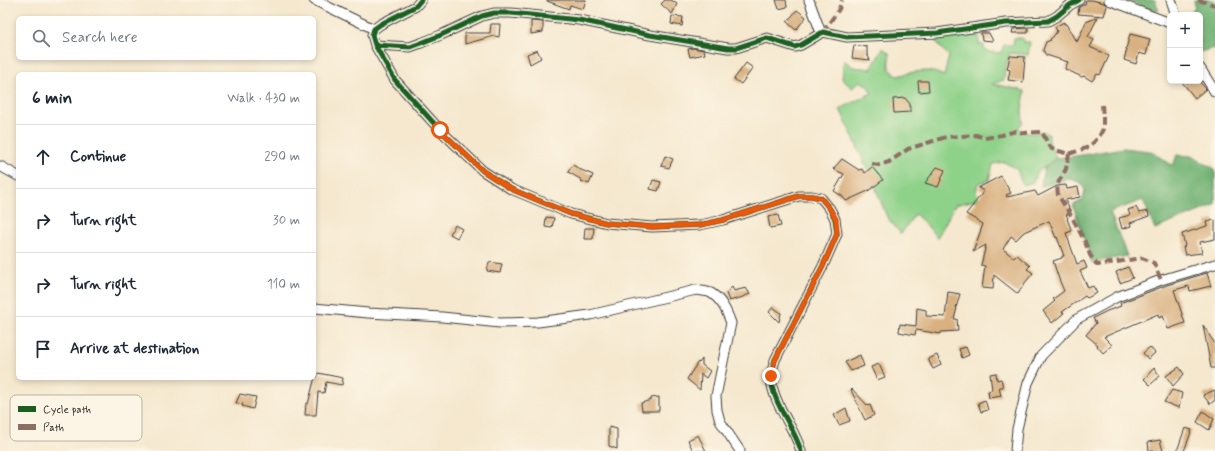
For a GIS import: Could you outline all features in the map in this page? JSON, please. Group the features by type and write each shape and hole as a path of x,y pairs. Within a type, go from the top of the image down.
{"street":[{"path":"314,0 374,29"},
{"path":"421,0 416,6 374,29 372,35 375,45 395,80 440,130 483,171 511,189 571,214 607,223 652,227 700,225 723,220 799,196 821,198 836,219 837,234 823,266 775,360 771,376 778,402 798,440 800,451"},
{"path":"809,0 821,33"},
{"path":"375,45 410,47 435,38 482,16 494,13 511,13 579,20 650,35 728,48 736,48 767,38 795,47 823,32 847,37 937,33 1006,23 1048,21 1079,0"},
{"path":"1109,0 1167,22"},
{"path":"1171,0 1175,12"},
{"path":"1203,73 1215,92"},
{"path":"0,166 16,175"},
{"path":"1015,451 1017,429 1028,383 1041,356 1077,319 1117,297 1161,280 1215,264"},
{"path":"316,308 442,317 500,323 538,322 590,315 696,290 710,292 720,300 731,323 716,396 717,410 720,420 740,451"}],"green space":[{"path":"1126,0 1155,0 1159,10 1156,12"},
{"path":"1194,0 1215,0 1215,48 1203,51 1203,12 1192,12 1195,7"},
{"path":"979,30 979,44 984,45 984,49 989,52 1001,53 1004,45 1013,45 1014,38 1022,38 1023,42 1030,42 1028,55 1010,53 1005,68 1004,80 992,84 1025,91 1022,110 1023,122 1018,128 1027,133 1043,131 1049,135 1049,141 1056,158 1038,172 1033,182 1024,185 1017,169 1004,162 993,164 989,180 978,183 976,191 979,199 955,205 937,238 926,224 915,214 901,234 887,217 872,179 840,109 872,93 868,86 860,81 852,88 842,79 844,60 853,67 871,69 883,48 890,54 890,69 898,76 927,71 944,76 949,56 934,39"},
{"path":"1123,148 1150,151 1172,165 1177,155 1191,156 1215,169 1215,205 1155,229 1143,200 1110,212 1127,256 1092,263 1073,205 1083,200 1085,190 1080,182 1069,179 1041,186 1044,168 1056,158"}],"building":[{"path":"547,0 586,0 583,9 570,5 569,9"},
{"path":"665,0 671,0 677,4 672,14 661,4"},
{"path":"776,0 786,0 787,7 779,9"},
{"path":"1086,0 1104,3 1107,6 1104,16 1078,14 1079,7 1085,4"},
{"path":"797,10 806,17 796,30 787,22"},
{"path":"672,16 683,17 682,26 671,24"},
{"path":"1098,17 1088,37 1094,40 1090,47 1109,56 1100,75 1097,74 1092,81 1084,76 1082,77 1065,69 1068,62 1046,55 1043,50 1046,42 1051,40 1050,39 1057,31 1055,27 1064,22 1077,42 1086,22"},
{"path":"531,21 543,22 543,32 531,34"},
{"path":"491,24 500,24 499,37 494,36 465,44 465,33 490,33"},
{"path":"1028,28 1028,33 1012,33 1013,29"},
{"path":"981,33 989,33 993,41 982,40"},
{"path":"1130,34 1150,39 1146,55 1139,53 1136,64 1124,60"},
{"path":"854,45 867,47 867,54 870,60 852,58"},
{"path":"693,48 704,50 705,54 690,57 688,49"},
{"path":"537,50 541,58 530,64 527,54"},
{"path":"1010,56 1025,57 1023,82 1008,80 1010,70 1007,69"},
{"path":"746,63 753,68 741,84 734,79"},
{"path":"918,81 928,81 929,91 919,92"},
{"path":"1183,84 1202,84 1206,89 1195,98"},
{"path":"905,98 910,104 910,112 894,113 893,99"},
{"path":"665,156 673,159 669,168 661,166"},
{"path":"842,159 859,170 862,169 865,173 872,167 883,180 868,191 846,201 842,196 834,191 844,174 833,169"},
{"path":"573,165 593,175 589,184 581,181 582,180 568,172"},
{"path":"937,167 945,170 938,187 925,183"},
{"path":"1001,176 1011,193 1006,195 1007,197 1035,191 1038,196 1057,186 1066,185 1067,189 1078,187 1080,197 1065,200 1071,212 1066,215 1072,231 1066,233 1077,264 1084,261 1087,268 1080,271 1088,288 1093,286 1097,293 1087,298 1085,296 1062,312 1064,313 1052,323 1043,311 1055,301 1053,299 1064,291 1053,261 1064,256 1049,221 1024,232 1016,240 1011,236 1003,249 1014,258 1017,255 1030,266 1027,269 1033,273 1018,294 994,275 993,289 982,288 985,266 981,265 986,245 973,252 983,224 966,214 984,191 978,188"},
{"path":"653,180 661,182 658,191 650,189"},
{"path":"1136,207 1139,213 1148,211 1149,216 1130,223 1131,226 1122,229 1119,218 1130,215 1128,210"},
{"path":"778,215 781,226 770,228 768,217"},
{"path":"546,217 554,218 552,228 545,227"},
{"path":"1215,220 1215,239 1200,242 1202,253 1185,255 1183,247 1185,246 1182,234 1207,226 1206,222"},
{"path":"455,225 462,229 457,238 450,234"},
{"path":"585,228 594,228 593,239 584,239"},
{"path":"489,262 502,264 500,273 487,271"},
{"path":"1128,267 1133,278 1120,283 1116,272"},
{"path":"1207,273 1211,286 1190,291 1189,286 1174,290 1185,323 1168,329 1163,316 1159,318 1158,314 1104,337 1112,345 1103,353 1097,346 1098,345 1086,335 1096,323 1093,318 1121,306 1120,303 1167,285"},
{"path":"732,287 734,291 746,288 750,294 729,301 726,293"},
{"path":"948,292 960,294 954,319 957,319 958,331 941,332 941,334 916,330 915,335 899,332 900,324 916,326 917,308 926,310 926,316 945,317"},
{"path":"773,307 781,313 779,322 769,312"},
{"path":"1203,325 1215,344 1215,368 1211,368"},
{"path":"966,347 969,355 962,358 959,349"},
{"path":"1150,347 1155,353 1148,359 1143,353"},
{"path":"860,355 864,366 851,371 845,362"},
{"path":"937,355 941,365 933,369 928,359"},
{"path":"702,359 702,365 710,371 706,378 701,374 700,390 687,379 698,362 699,363"},
{"path":"879,364 885,377 877,380 871,367"},
{"path":"1179,367 1184,374 1173,386 1166,376"},
{"path":"1154,368 1160,376 1150,385 1144,379"},
{"path":"318,373 343,378 342,385 326,382 324,393 318,392 316,415 305,415 306,403 308,404 314,380 316,380"},
{"path":"996,373 997,380 1001,379 1003,387 999,387 1001,396 989,398 988,391 992,390 990,374"},
{"path":"852,389 868,406 870,405 874,415 865,420 851,390"},
{"path":"1172,390 1182,393 1179,408 1164,402"},
{"path":"1215,390 1215,400 1210,404 1203,395"},
{"path":"240,394 256,397 253,409 242,406 243,404 236,403"},
{"path":"659,397 659,411 642,411 641,403 651,400 651,398"},
{"path":"985,400 988,410 981,412 978,403"},
{"path":"846,408 850,421 839,425 834,415"},
{"path":"1203,411 1214,419 1209,430 1197,422"},
{"path":"609,427 617,429 617,449 609,446"},
{"path":"1185,428 1192,430 1184,451 1177,451"},
{"path":"698,435 706,451 693,451 688,440"},
{"path":"1160,440 1163,451 1149,451 1148,442"}],"marked path":[{"path":"823,32 839,9 842,0"},
{"path":"1198,0 1215,5"},
{"path":"872,164 879,165 889,162 908,149 946,137 976,135 985,138 1016,131 1024,133 1042,132 1052,149 1069,154 1089,147 1099,137 1103,129 1102,105"},
{"path":"1069,154 1066,169 1057,185 1058,195 1072,217 1090,255 1097,265 1142,258 1154,263 1161,280"}],"cycle path":[{"path":"421,0 416,6 374,29 372,35 375,45 395,80 440,130 483,171 511,189 571,214 607,223 652,227 700,225 723,220 799,196 821,198 830,209 835,219 837,234 823,266 775,360 771,376 776,397 794,433 801,451"},
{"path":"375,45 410,47 441,35 482,16 494,13 511,13 579,20 650,35 728,48 736,48 767,38 795,47 823,32 847,37 937,33 1006,23 1048,21 1079,0"}],"route":[{"path":"440,130 483,171 511,189 571,214 607,223 652,227 700,225 723,220 799,196 821,198 836,219 837,234 823,266 775,360 771,376"}]}
